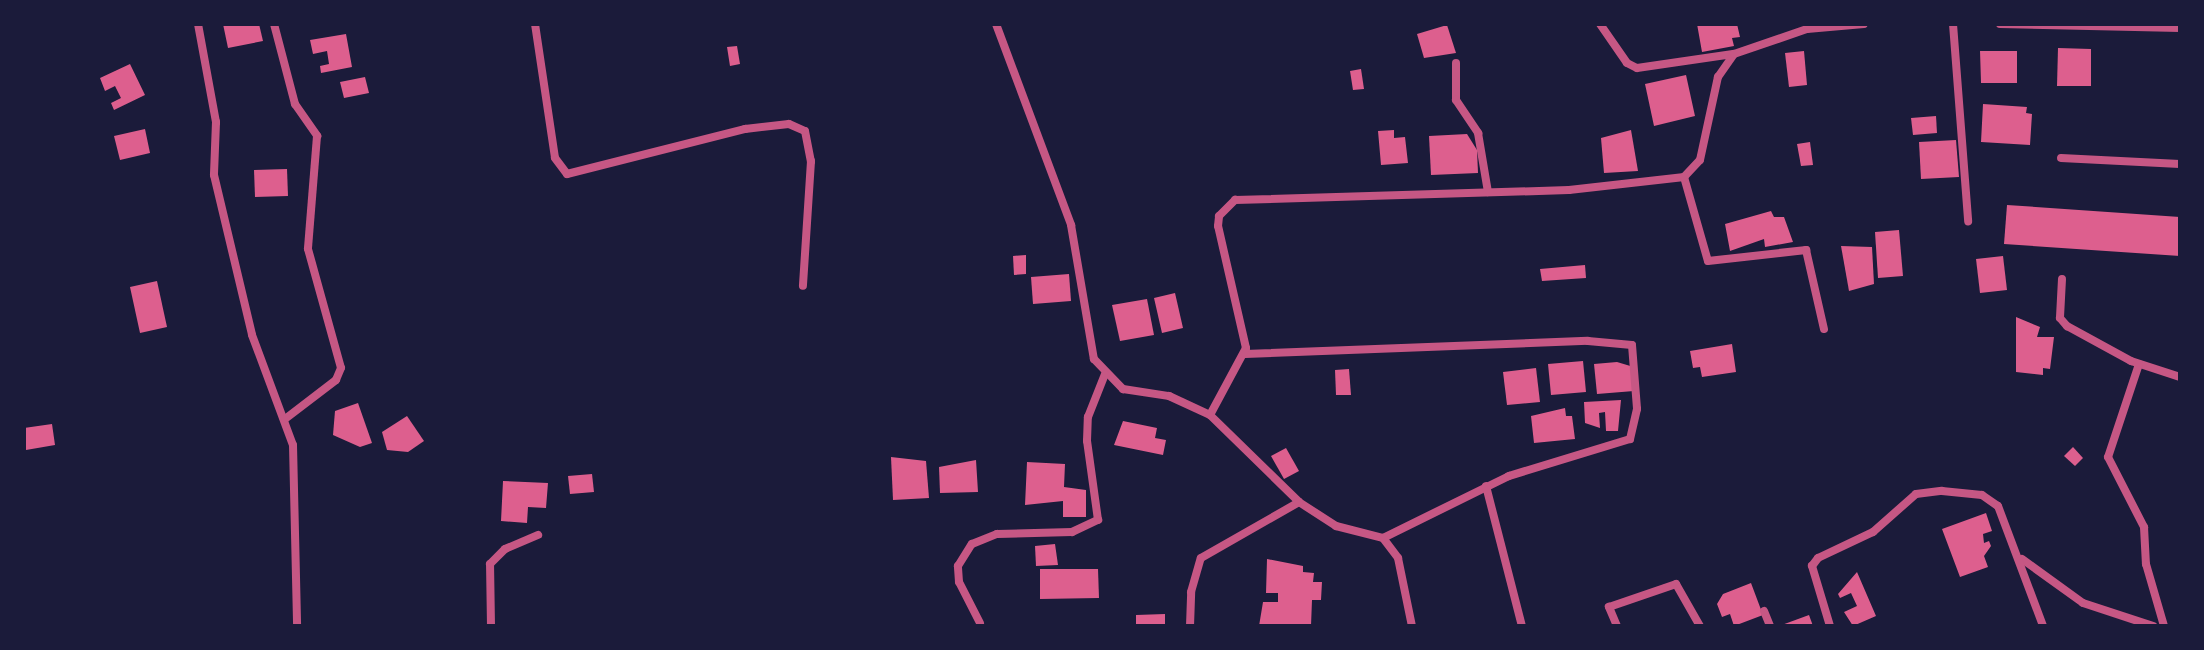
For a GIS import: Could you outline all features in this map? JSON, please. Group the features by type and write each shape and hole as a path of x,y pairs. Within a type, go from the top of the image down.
{"street":[{"path":"198,24 216,122 214,175 252,335 285,419 297,485 297,626"},
{"path":"274,24 295,104 317,136 308,249 341,368 336,380 285,419"},
{"path":"535,24 555,158 567,174 745,129 789,124 805,131 811,161 803,286"},
{"path":"996,24 1071,225 1094,359 1105,374 1123,389 1169,396 1210,415 1299,502 1336,526 1383,538 1398,558 1412,626"},
{"path":"1600,24 1627,63 1637,68 1734,54 1807,29 1864,24"},
{"path":"1953,24 1968,221"},
{"path":"2000,24 2180,28"},
{"path":"1210,415 1245,354 1218,226 1226,206 1247,199 1488,192 1684,177 1700,160 1718,77 1734,54"},
{"path":"1456,63 1456,100 1478,133 1488,192"},
{"path":"2061,158 2180,164"},
{"path":"1684,177 1708,261 1806,250 1824,329"},
{"path":"2062,279 2060,318 2067,326 2139,364 2180,377"},
{"path":"1245,354 1588,341 1632,345 1637,409 1630,439 1486,486 1383,538"},
{"path":"2139,364 2108,457 2144,527 2146,564 2164,626"},
{"path":"980,623 959,582 958,566 972,544 997,534 1072,532 1098,520 1087,441 1088,417 1105,374"},
{"path":"1486,486 1522,626"},
{"path":"1830,626 1812,566 1837,546 1873,532 1916,494 1982,495 1998,506 2022,559 2043,626"},
{"path":"1190,626 1191,592 1201,558 1299,502"},
{"path":"491,626 490,564 505,549 538,535"},
{"path":"2022,559 2083,603 2153,626"},
{"path":"1617,626 1609,607 1676,584 1700,626"},
{"path":"1764,611 1770,626"}],"building":[{"path":"223,24 259,24 263,41 228,48"},
{"path":"1697,24 1737,24 1740,37 1732,38 1734,46 1702,52"},
{"path":"1447,25 1456,53 1424,58 1417,34"},
{"path":"346,34 352,67 321,73 320,66 329,64 327,51 313,54 310,40"},
{"path":"737,46 740,64 730,66 727,47"},
{"path":"2058,48 2091,49 2091,86 2057,86"},
{"path":"1804,51 1807,85 1789,87 1785,53"},
{"path":"1980,51 2017,51 2017,83 1981,83"},
{"path":"130,64 145,95 114,110 111,103 121,98 115,86 105,91 100,78"},
{"path":"1361,69 1364,89 1353,90 1350,71"},
{"path":"1686,75 1695,116 1654,126 1645,84"},
{"path":"365,77 369,93 344,98 340,82"},
{"path":"1983,104 2027,107 2026,113 2032,114 2030,145 1981,142"},
{"path":"1936,116 1937,133 1913,135 1911,118"},
{"path":"145,129 150,153 120,160 114,136"},
{"path":"1394,130 1394,138 1405,137 1408,163 1381,165 1378,131"},
{"path":"1631,130 1638,171 1604,173 1601,138"},
{"path":"1467,134 1477,150 1478,173 1431,175 1429,136"},
{"path":"1956,140 1959,177 1921,179 1919,142"},
{"path":"1810,142 1813,165 1801,166 1797,144"},
{"path":"287,169 288,196 255,197 254,170"},
{"path":"2007,205 2180,217 2180,256 2004,244"},
{"path":"1771,211 1774,217 1784,217 1793,242 1765,247 1764,239 1730,251 1725,224"},
{"path":"1899,230 1903,276 1878,278 1875,232"},
{"path":"1841,246 1872,247 1874,284 1849,291"},
{"path":"1026,255 1026,274 1014,275 1013,256"},
{"path":"2003,256 2007,290 1980,293 1976,259"},
{"path":"1585,265 1586,278 1542,281 1540,269"},
{"path":"1069,274 1071,301 1033,304 1031,277"},
{"path":"157,281 167,327 140,333 130,287"},
{"path":"1175,293 1183,328 1162,333 1154,298"},
{"path":"1147,299 1154,335 1120,341 1112,305"},
{"path":"2016,317 2040,327 2037,337 2054,337 2050,369 2043,368 2043,375 2016,372"},
{"path":"1732,344 1736,372 1702,377 1700,367 1693,368 1690,351"},
{"path":"1583,361 1586,392 1551,395 1548,364"},
{"path":"1617,362 1637,368 1634,391 1597,394 1594,364"},
{"path":"1536,368 1540,402 1507,405 1503,372"},
{"path":"1349,369 1351,395 1336,395 1335,370"},
{"path":"1621,400 1618,431 1606,431 1605,412 1599,413 1600,428 1585,423 1584,402"},
{"path":"358,403 372,443 360,447 333,435 335,411"},
{"path":"1565,408 1566,416 1572,416 1575,439 1534,443 1531,416"},
{"path":"407,416 424,441 408,452 387,450 382,432"},
{"path":"1123,421 1157,428 1155,438 1166,440 1163,455 1114,445"},
{"path":"52,424 55,445 26,450 24,428"},
{"path":"2073,447 2083,458 2075,466 2064,456"},
{"path":"1286,448 1299,471 1284,479 1271,456"},
{"path":"891,457 926,461 929,498 893,500"},
{"path":"976,460 978,492 940,493 939,467"},
{"path":"1027,462 1065,464 1064,487 1086,490 1086,517 1063,517 1063,501 1025,505"},
{"path":"592,474 594,492 570,494 568,476"},
{"path":"503,481 548,483 546,508 528,507 527,523 501,521"},
{"path":"1986,513 1992,531 1983,534 1984,543 1989,541 1991,546 1984,556 1988,567 1960,577 1942,529"},
{"path":"1055,544 1058,565 1036,566 1035,546"},
{"path":"1267,559 1303,566 1303,572 1314,573 1313,582 1322,582 1321,600 1312,600 1311,626 1259,626 1263,602 1278,602 1278,593 1266,593"},
{"path":"1040,569 1098,569 1099,598 1040,599"},
{"path":"1857,572 1876,616 1853,626 1844,612 1857,606 1851,593 1840,598 1838,594"},
{"path":"1751,583 1763,615 1734,626 1730,614 1722,617 1717,604 1723,594"},
{"path":"1165,614 1165,626 1136,626 1136,615"},
{"path":"1809,615 1813,626 1779,626"}]}
